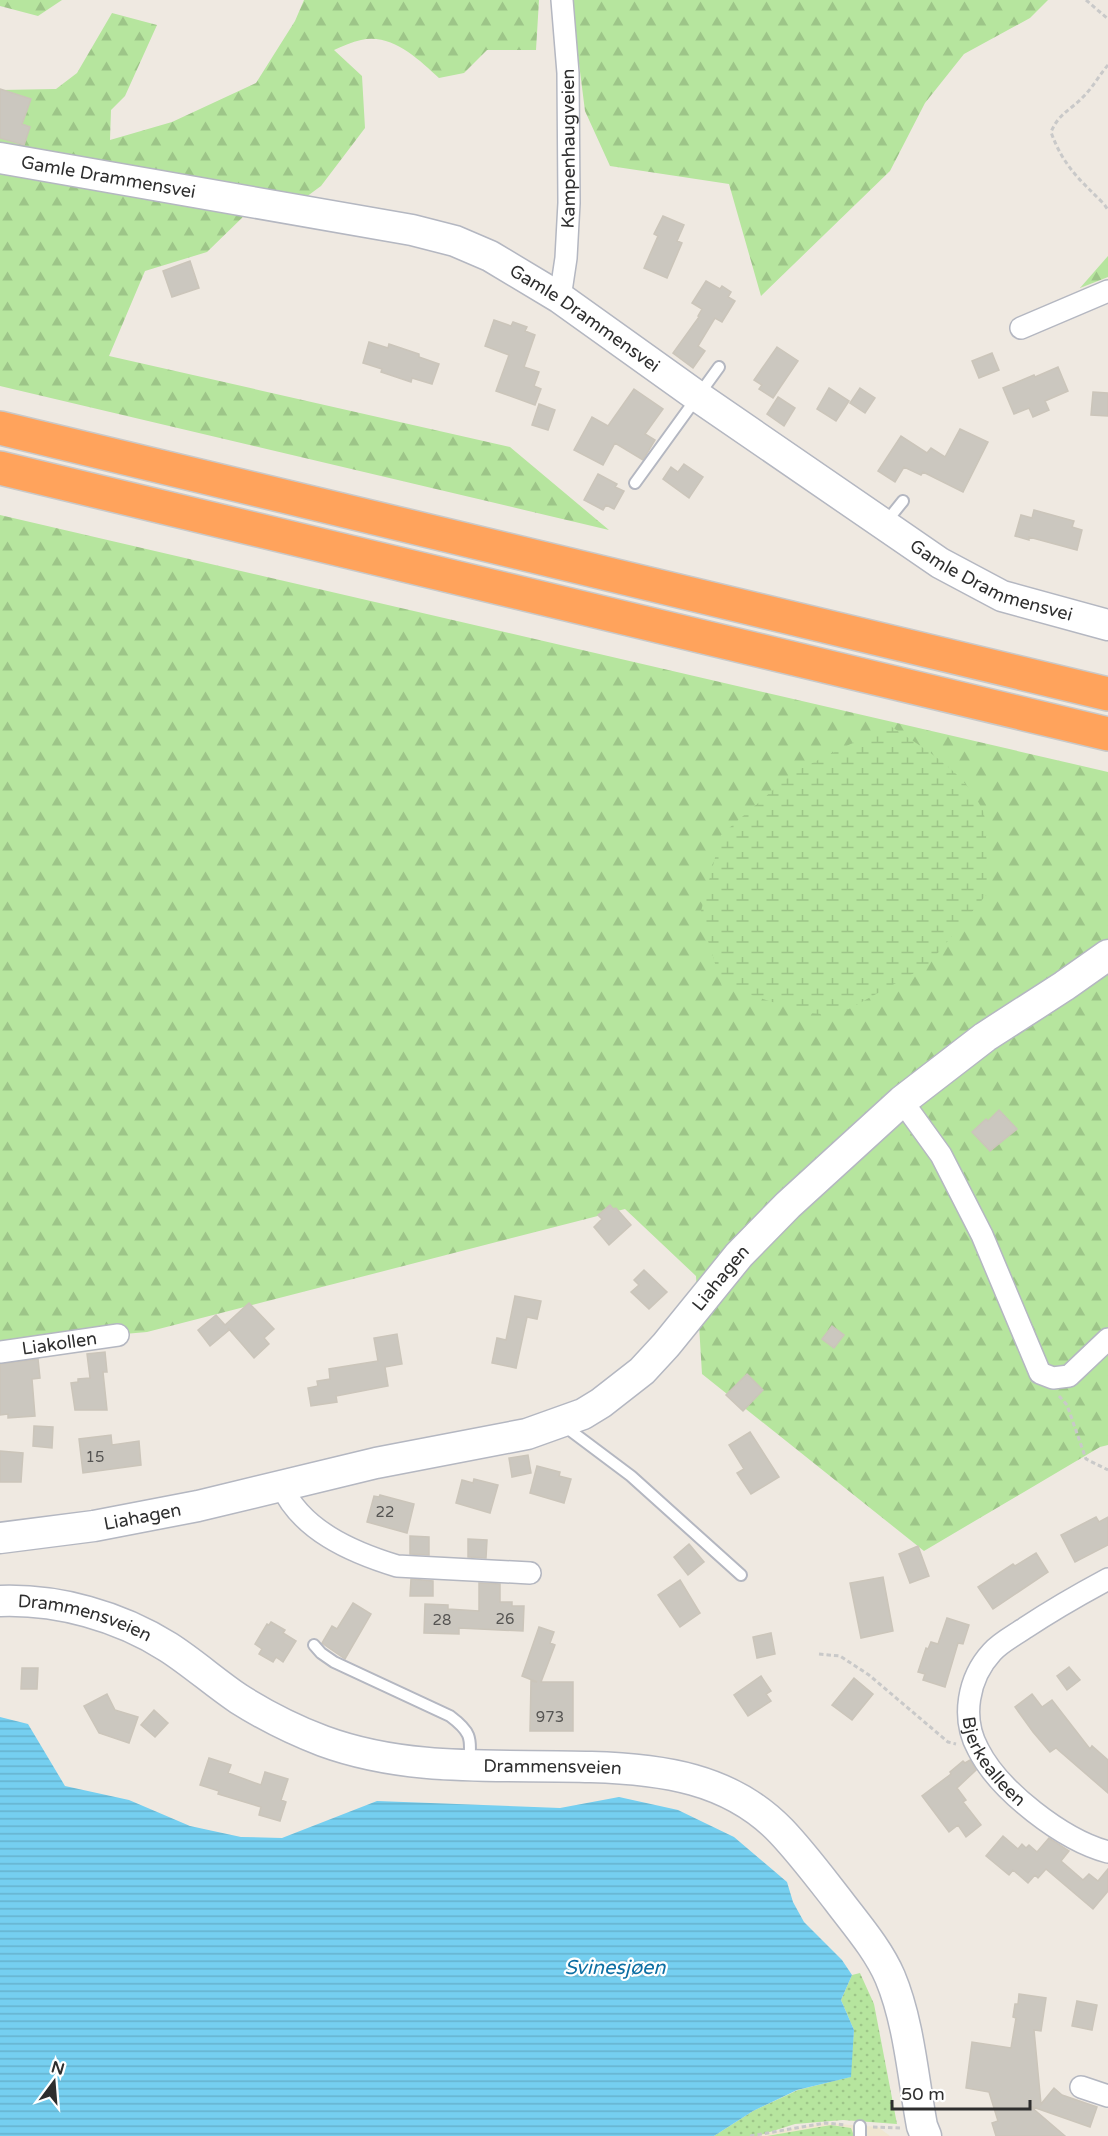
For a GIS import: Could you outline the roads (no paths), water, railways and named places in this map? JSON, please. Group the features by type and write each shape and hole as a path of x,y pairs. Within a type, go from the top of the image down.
{"highway":[{"path":"0,428 1108,694"},
{"path":"0,468 1108,734"}],"main road":[{"name":"Gamle Drammensvei","path":"0,158 299,210 455,241 490,256 560,298 697,396 940,563 1002,596 1108,625"},
{"name":"Liahagen","path":"0,1538 146,1517 376,1462 527,1434 561,1423 601,1403 642,1371 666,1345 739,1254 788,1205 902,1101 986,1037 1108,954"},
{"name":"Drammensveien","path":"0,1601 62,1606 130,1627 168,1647 252,1706 276,1720 324,1741 392,1759 468,1766 590,1767 664,1772 713,1786 735,1796 779,1829 800,1853 857,1927 889,1975 902,2020 924,2131"}],"street":[{"name":"Kampenhaugveien","path":"560,298 566,258 569,203 568,73 562,0"},
{"path":"1021,328 1108,291"},
{"path":"902,1101 941,1155 982,1234 1040,1373 1053,1378 1069,1376 1108,1339"},
{"name":"Liakollen","path":"0,1352 118,1335"},
{"path":"281,1485 288,1501 323,1534 380,1561 397,1566 530,1573"},
{"name":"Bjerkealleen","path":"1108,1579 1064,1603 992,1651 977,1673 970,1691 968,1710 971,1731 978,1750 1013,1793 1044,1821 1073,1838 1108,1852"},
{"path":"1081,2087 1108,2096"}],"lane":[{"path":"635,483 718,367"},
{"path":"884,525 903,501"},
{"path":"561,1423 631,1476 741,1575"},
{"path":"314,1645 334,1662 450,1716 464,1727 470,1738 468,1766"}],"water":[{"name":"Svinesjøen","path":"0,1717 28,1724 65,1786 129,1800 190,1826 241,1837 282,1838 377,1801 560,1808 619,1797 678,1810 734,1837 787,1882 793,1902 804,1922 842,1960 852,1975 841,2000 854,2030 851,2077 797,2090 753,2111 714,2136 0,2136"}]}
